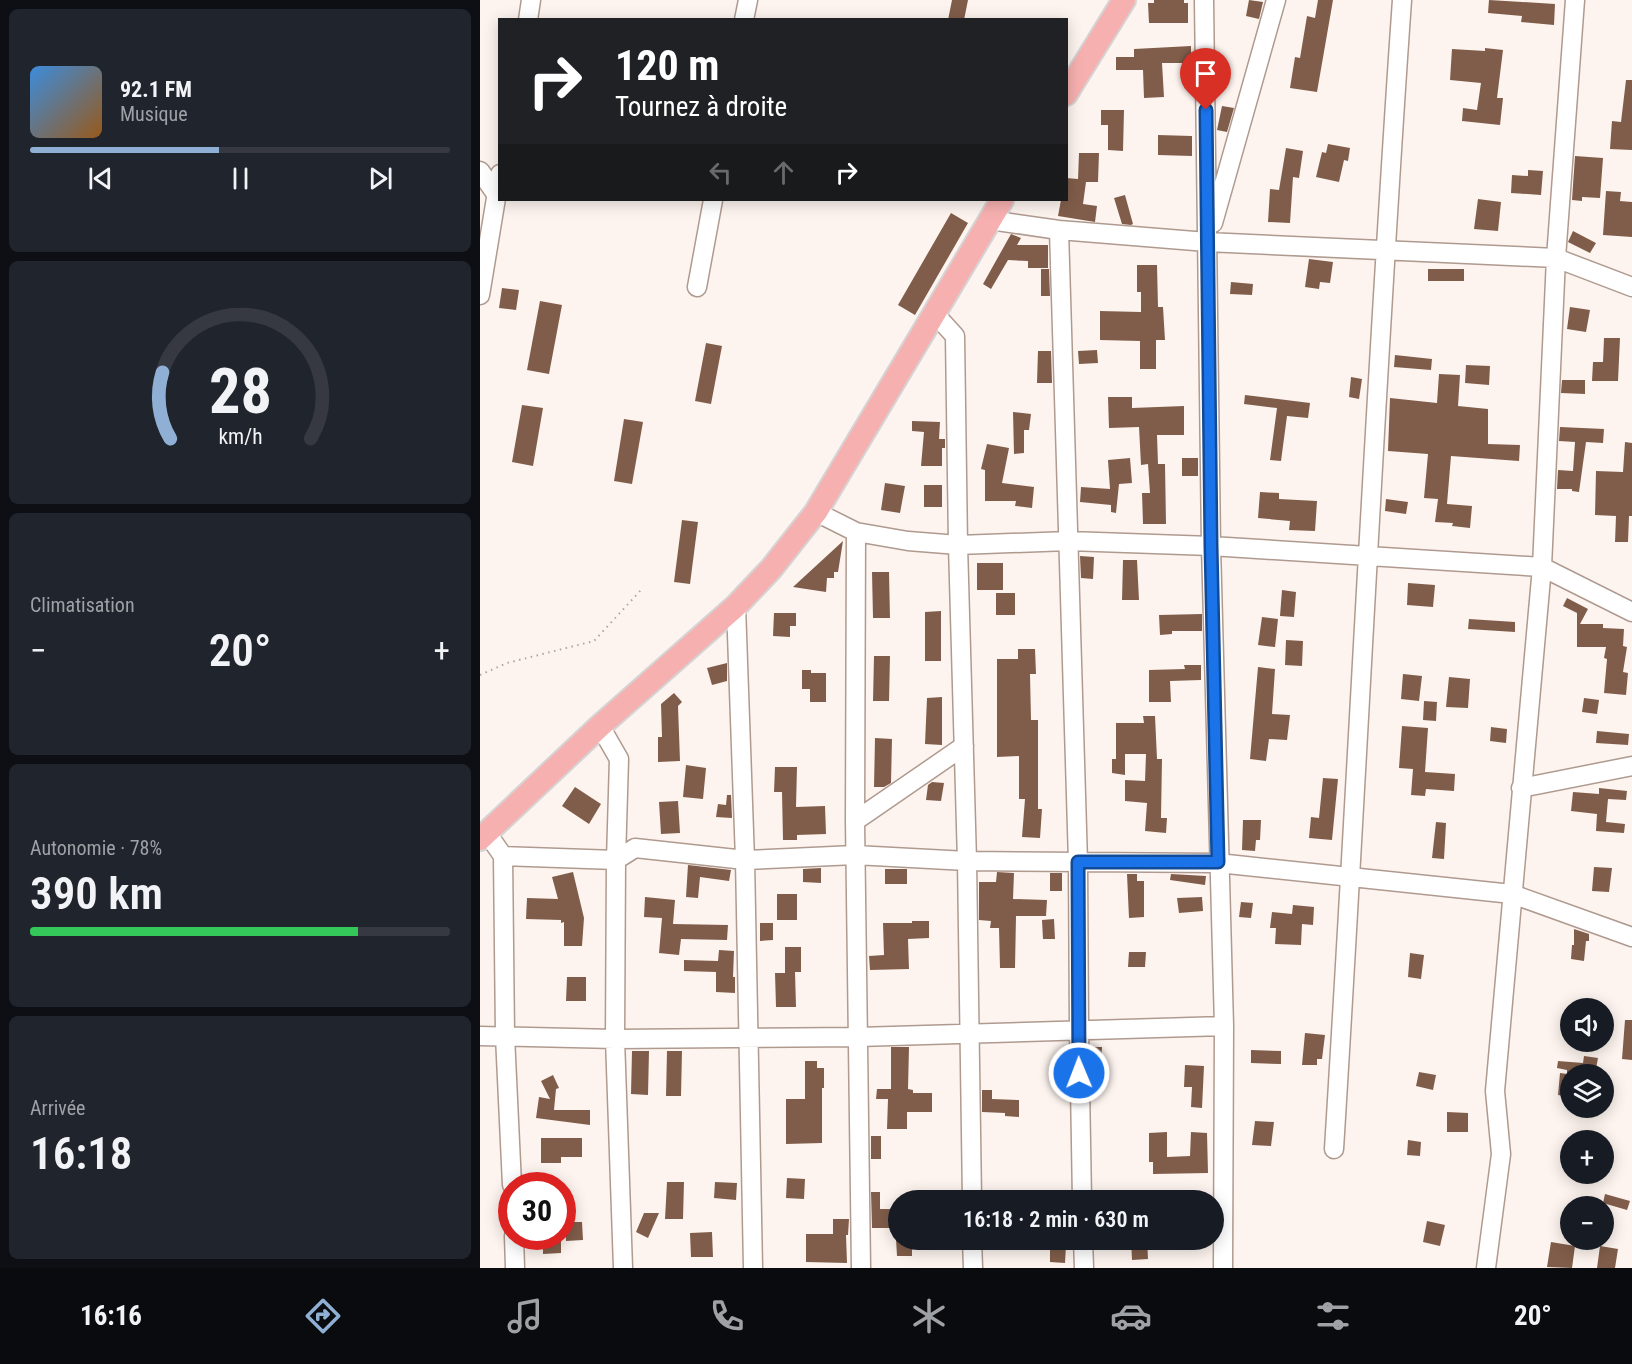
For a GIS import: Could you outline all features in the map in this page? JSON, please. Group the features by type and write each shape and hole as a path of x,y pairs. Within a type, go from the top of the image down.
{"main road":[{"path":"1068,91 1125,0"},
{"path":"483,836 600,726 736,606 771,569 816,513 1001,201"}],"street":[{"path":"528,18 531,0"},
{"path":"744,18 747,0"},
{"path":"1204,0 1211,546 1224,1026 1223,1268"},
{"path":"1207,242 1276,0"},
{"path":"1334,1149 1351,878 1384,250 1402,0"},
{"path":"1486,1268 1501,1154 1494,1091 1542,567 1556,258 1575,0"},
{"path":"480,171 496,194"},
{"path":"480,295 498,184"},
{"path":"697,287 712,201"},
{"path":"990,220 1059,230 1207,242 1556,258 1632,287"},
{"path":"1059,230 1078,862 1078,1030 1082,1190"},
{"path":"934,313 955,336 958,544 968,861 968,1033 972,1190"},
{"path":"816,513 856,532 908,542 958,544 1069,541 1211,546 1542,567 1632,612"},
{"path":"856,532 855,855 861,1268"},
{"path":"736,606 745,860 753,1268"},
{"path":"600,726 619,759 615,1039 623,1268"},
{"path":"855,821 964,746"},
{"path":"1521,788 1632,766"},
{"path":"483,836 503,856 616,860 635,848 745,860 855,855 968,861 1218,862 1512,894 1632,937"},
{"path":"503,856 505,1036 511,1172"},
{"path":"480,1036 615,1039 858,1037 1224,1026"},
{"path":"514,1250 515,1268"},
{"path":"972,1250 973,1268"},
{"path":"1083,1250 1084,1268"}],"path":[{"path":"480,675 507,663 594,641 641,590"}],"building":[{"path":"952,0 968,0 964,18 948,18"},
{"path":"1154,0 1184,0 1184,3 1188,3 1188,23 1149,23 1148,3 1154,3"},
{"path":"1249,0 1263,2 1259,19 1246,16"},
{"path":"1318,0 1333,0 1317,92 1290,88 1295,57 1300,58 1307,16 1315,18"},
{"path":"1489,0 1555,4 1554,25 1521,22 1522,16 1488,13"},
{"path":"1191,46 1191,63 1162,63 1164,97 1144,98 1143,70 1116,70 1116,57 1134,57 1134,49"},
{"path":"1485,48 1503,50 1497,98 1503,98 1500,125 1462,121 1463,108 1477,110 1481,83 1450,80 1452,49 1485,51"},
{"path":"1626,80 1632,80 1632,150 1610,149 1612,121 1621,122"},
{"path":"1222,106 1234,108 1227,132 1217,130"},
{"path":"1101,110 1124,110 1123,151 1108,150 1108,125 1101,125"},
{"path":"1158,135 1192,136 1192,156 1158,155"},
{"path":"1328,144 1350,148 1348,161 1344,160 1339,182 1316,177 1322,152 1326,153"},
{"path":"1286,148 1303,151 1299,178 1293,177 1290,223 1268,222 1270,189 1279,190"},
{"path":"1079,153 1099,153 1098,182 1086,182 1083,204 1097,206 1095,222 1058,216 1061,201 1068,201 1068,178 1078,179"},
{"path":"1575,156 1603,158 1600,198 1582,197 1582,201 1572,200"},
{"path":"1528,170 1543,171 1541,195 1511,193 1512,175 1528,176"},
{"path":"1606,191 1621,192 1620,201 1632,202 1632,237 1603,235"},
{"path":"1125,195 1133,224 1131,225 1122,224 1114,198"},
{"path":"1478,199 1501,202 1498,231 1474,229"},
{"path":"951,213 968,223 915,315 898,305"},
{"path":"1573,231 1596,243 1590,253 1568,242"},
{"path":"1011,234 1021,238 1017,245 1048,245 1048,268 1028,268 1028,261 1008,260 991,289 983,284"},
{"path":"1309,259 1333,262 1330,283 1320,282 1319,289 1305,287"},
{"path":"1137,265 1157,265 1158,307 1163,307 1165,340 1156,340 1156,369 1140,369 1140,341 1100,340 1100,311 1141,312 1141,292 1137,292"},
{"path":"1041,269 1049,269 1050,296 1041,296"},
{"path":"1428,269 1464,269 1464,281 1428,281"},
{"path":"1231,282 1253,284 1252,295 1230,294"},
{"path":"502,288 519,290 516,310 499,308"},
{"path":"540,301 562,305 549,374 527,370"},
{"path":"1570,307 1590,310 1586,332 1567,329"},
{"path":"1604,338 1620,338 1618,381 1592,381 1593,362 1603,362"},
{"path":"706,343 722,346 711,404 695,401"},
{"path":"1097,350 1098,363 1079,364 1078,351"},
{"path":"1038,351 1051,351 1052,383 1037,383"},
{"path":"1395,355 1432,359 1431,370 1394,367"},
{"path":"1466,365 1490,366 1489,385 1465,383"},
{"path":"1439,374 1460,375 1458,406 1488,409 1488,444 1520,445 1519,461 1451,456 1447,504 1472,506 1470,528 1452,526 1453,523 1435,522 1438,499 1424,498 1428,454 1388,451 1390,398 1437,403"},
{"path":"1351,377 1362,379 1359,399 1349,397"},
{"path":"1562,380 1585,380 1585,394 1561,393"},
{"path":"1245,395 1310,403 1308,418 1287,416 1281,461 1270,460 1277,408 1244,404"},
{"path":"1108,397 1132,397 1132,408 1184,406 1184,435 1157,435 1158,464 1165,464 1166,524 1143,524 1142,493 1150,493 1148,464 1141,465 1139,427 1109,428"},
{"path":"522,405 543,408 533,466 512,462"},
{"path":"1013,412 1031,414 1029,430 1024,430 1024,453 1014,454"},
{"path":"624,419 643,422 632,484 614,481"},
{"path":"912,421 940,422 939,439 945,439 945,448 942,448 942,466 921,466 924,432 912,431"},
{"path":"1560,427 1604,429 1603,443 1586,442 1579,492 1572,491 1572,489 1557,489 1558,470 1573,471 1575,442 1559,441"},
{"path":"1625,442 1632,443 1632,516 1629,516 1628,542 1615,542 1616,516 1595,515 1596,471 1623,472"},
{"path":"987,444 1009,448 1002,483 1034,487 1032,508 1015,506 1016,501 985,501 985,470 981,469"},
{"path":"1130,458 1132,483 1119,484 1116,513 1111,512 1111,505 1080,502 1081,487 1110,489 1108,460"},
{"path":"1182,458 1198,458 1198,476 1182,476"},
{"path":"885,483 905,486 900,513 881,510"},
{"path":"924,485 942,485 942,507 924,507"},
{"path":"1260,492 1279,493 1279,499 1317,501 1315,531 1289,530 1290,521 1258,518"},
{"path":"1386,499 1408,502 1406,514 1385,511"},
{"path":"682,520 698,522 690,584 674,582"},
{"path":"843,541 838,572 834,572 834,578 827,578 826,592 793,587"},
{"path":"1080,556 1094,557 1093,579 1081,578"},
{"path":"1123,560 1137,560 1139,600 1122,600"},
{"path":"977,563 1003,563 1003,590 977,590"},
{"path":"872,572 889,572 890,618 873,618"},
{"path":"1408,583 1435,585 1433,607 1407,605"},
{"path":"1282,590 1296,592 1294,617 1280,616"},
{"path":"996,593 1015,593 1015,615 996,615"},
{"path":"1567,598 1588,609 1580,624 1603,624 1603,628 1624,629 1623,646 1627,647 1623,672 1628,673 1626,695 1604,693 1606,647 1577,647 1577,613 1563,606"},
{"path":"941,611 941,661 925,661 925,612"},
{"path":"774,613 796,613 796,626 790,626 790,637 773,636"},
{"path":"1202,614 1202,631 1172,631 1172,634 1160,635 1159,615"},
{"path":"1262,617 1278,619 1275,647 1258,645"},
{"path":"1469,619 1515,622 1515,632 1468,629"},
{"path":"1286,640 1303,641 1302,666 1285,665"},
{"path":"1018,649 1035,649 1036,674 1030,674 1031,720 1038,720 1038,809 1042,809 1040,838 1022,837 1025,799 1019,799 1019,756 997,757 997,659 1018,659"},
{"path":"874,656 890,656 889,701 873,701"},
{"path":"727,663 727,681 712,685 707,668"},
{"path":"1184,665 1201,665 1201,680 1170,681 1171,702 1149,702 1149,670 1185,669"},
{"path":"1258,667 1275,669 1272,714 1290,715 1287,740 1269,739 1266,761 1250,759"},
{"path":"802,670 811,670 811,673 826,673 826,702 810,702 810,689 802,689"},
{"path":"1403,674 1422,676 1419,701 1401,699"},
{"path":"1449,677 1470,679 1468,708 1446,707"},
{"path":"674,693 682,702 678,706 680,761 658,762 658,737 662,737 661,704"},
{"path":"942,697 942,745 925,744 927,698"},
{"path":"1584,698 1599,700 1597,714 1582,712"},
{"path":"1424,701 1437,702 1436,721 1423,720"},
{"path":"1143,716 1155,716 1157,759 1162,759 1161,818 1167,818 1166,833 1145,831 1147,803 1125,801 1125,780 1145,781 1146,754 1125,754 1125,775 1112,773 1112,759 1116,759 1116,723 1144,723"},
{"path":"1402,726 1428,728 1425,772 1455,774 1454,791 1426,789 1425,796 1411,795 1413,769 1399,768"},
{"path":"1491,727 1507,729 1506,743 1490,741"},
{"path":"1597,731 1629,734 1628,745 1596,743"},
{"path":"875,738 892,739 891,783 884,787 874,787"},
{"path":"686,765 706,768 703,799 683,797"},
{"path":"775,767 797,767 796,807 825,806 826,834 797,835 797,840 783,840 782,792 774,792"},
{"path":"1323,778 1338,779 1332,840 1309,838 1311,817 1319,818"},
{"path":"932,782 944,783 941,801 926,800 928,785"},
{"path":"575,787 601,804 589,824 562,806"},
{"path":"1599,788 1627,791 1626,800 1608,799 1606,822 1625,824 1624,833 1596,831 1597,814 1571,811 1573,792 1599,794"},
{"path":"727,795 731,795 732,818 716,817 718,804 726,805"},
{"path":"678,801 680,833 661,834 659,802"},
{"path":"1243,820 1261,820 1260,840 1256,840 1255,851 1242,850"},
{"path":"1436,822 1446,823 1444,859 1432,858"},
{"path":"688,865 731,870 729,881 700,877 698,898 686,897"},
{"path":"1594,867 1612,868 1609,892 1592,891"},
{"path":"821,868 821,883 803,882 803,869"},
{"path":"885,869 907,869 907,884 885,884"},
{"path":"573,872 584,918 582,946 564,946 564,922 526,919 527,898 558,899 552,877"},
{"path":"997,872 1014,873 1013,899 1047,900 1046,916 1016,916 1015,968 1000,968 999,928 990,928 991,921 979,920 979,882 996,882"},
{"path":"1050,873 1062,873 1062,891 1050,891"},
{"path":"1127,874 1137,874 1137,881 1144,881 1144,917 1129,918"},
{"path":"1171,874 1206,876 1205,885 1170,880"},
{"path":"777,894 797,894 797,920 777,920"},
{"path":"645,897 675,900 673,924 728,925 727,940 681,939 679,955 659,953 662,918 644,917"},
{"path":"1202,897 1203,911 1179,913 1177,898"},
{"path":"1241,902 1253,903 1251,918 1239,917"},
{"path":"1293,905 1314,907 1313,925 1302,924 1301,945 1275,944 1276,928 1270,928 1272,912 1292,914"},
{"path":"1054,919 1055,939 1043,939 1042,920"},
{"path":"912,921 929,921 929,938 908,939 909,969 870,970 869,956 884,955 883,923 912,923"},
{"path":"760,923 773,923 773,940 760,941"},
{"path":"1574,929 1589,934 1584,961 1571,959"},
{"path":"785,947 801,947 801,972 795,972 796,1007 776,1007 775,973 785,973"},
{"path":"719,950 734,951 735,993 716,992 716,972 684,971 684,960 718,961"},
{"path":"1129,952 1146,952 1145,967 1128,967"},
{"path":"1410,953 1424,955 1421,979 1408,977"},
{"path":"567,977 586,977 586,1001 566,1001"},
{"path":"1625,1020 1632,1020 1632,1060 1622,1059"},
{"path":"1305,1033 1325,1035 1322,1059 1317,1059 1317,1065 1302,1065"},
{"path":"891,1047 909,1047 908,1089 913,1090 913,1093 932,1093 932,1112 907,1112 907,1129 887,1129 888,1099 876,1099 877,1089 891,1089"},
{"path":"1091,1047 1102,1047 1101,1065 1091,1064"},
{"path":"1251,1050 1281,1051 1281,1064 1251,1063"},
{"path":"632,1051 649,1051 648,1095 631,1094"},
{"path":"667,1051 682,1051 681,1096 666,1096"},
{"path":"1584,1056 1598,1058 1597,1064 1560,1064 1560,1069 1557,1068 1558,1061 1583,1063"},
{"path":"805,1061 817,1061 817,1068 824,1068 822,1143 786,1144 786,1099 805,1099"},
{"path":"1185,1065 1204,1066 1202,1108 1191,1107 1192,1087 1184,1087"},
{"path":"1419,1072 1436,1075 1433,1090 1416,1086"},
{"path":"553,1075 559,1088 556,1089 554,1110 590,1110 590,1125 536,1118 539,1097 550,1099 541,1081"},
{"path":"982,1090 992,1090 992,1099 1019,1100 1019,1117 1005,1116 1005,1113 982,1112"},
{"path":"1447,1112 1468,1113 1468,1132 1447,1132"},
{"path":"1255,1121 1274,1122 1271,1146 1252,1145"},
{"path":"1167,1132 1167,1157 1190,1156 1191,1132 1207,1133 1208,1173 1153,1174 1153,1162 1149,1162 1149,1133"},
{"path":"871,1136 881,1136 881,1159 871,1159"},
{"path":"541,1138 582,1138 582,1157 561,1157 561,1163 541,1163"},
{"path":"1408,1140 1421,1142 1420,1156 1407,1155"},
{"path":"787,1178 805,1179 804,1199 786,1198"},
{"path":"667,1182 684,1182 683,1219 665,1219"},
{"path":"715,1182 737,1183 736,1200 714,1198"},
{"path":"871,1192 880,1192 880,1209 888,1209 888,1228 872,1228"},
{"path":"1614,1197 1630,1201 1627,1210 1614,1206"},
{"path":"644,1213 659,1213 648,1238 636,1232"},
{"path":"833,1219 849,1219 848,1235 846,1235 847,1263 806,1262 806,1234 833,1234"},
{"path":"1427,1221 1445,1225 1440,1246 1423,1242"},
{"path":"576,1222 582,1222 583,1240 576,1240"},
{"path":"712,1232 713,1257 691,1257 690,1233"},
{"path":"1551,1242 1560,1244 1560,1250 1574,1250 1572,1268 1547,1267"},
{"path":"1618,1249 1615,1268 1597,1268 1599,1250"},
{"path":"543,1250 561,1250 561,1253 543,1254"},
{"path":"897,1250 912,1250 912,1256 897,1256"},
{"path":"1050,1250 1066,1250 1065,1263 1050,1262"},
{"path":"1132,1250 1148,1250 1148,1259 1132,1260"}],"route":[{"path":"1079,1073 1078,862 1218,862 1211,546 1206,110"}]}
